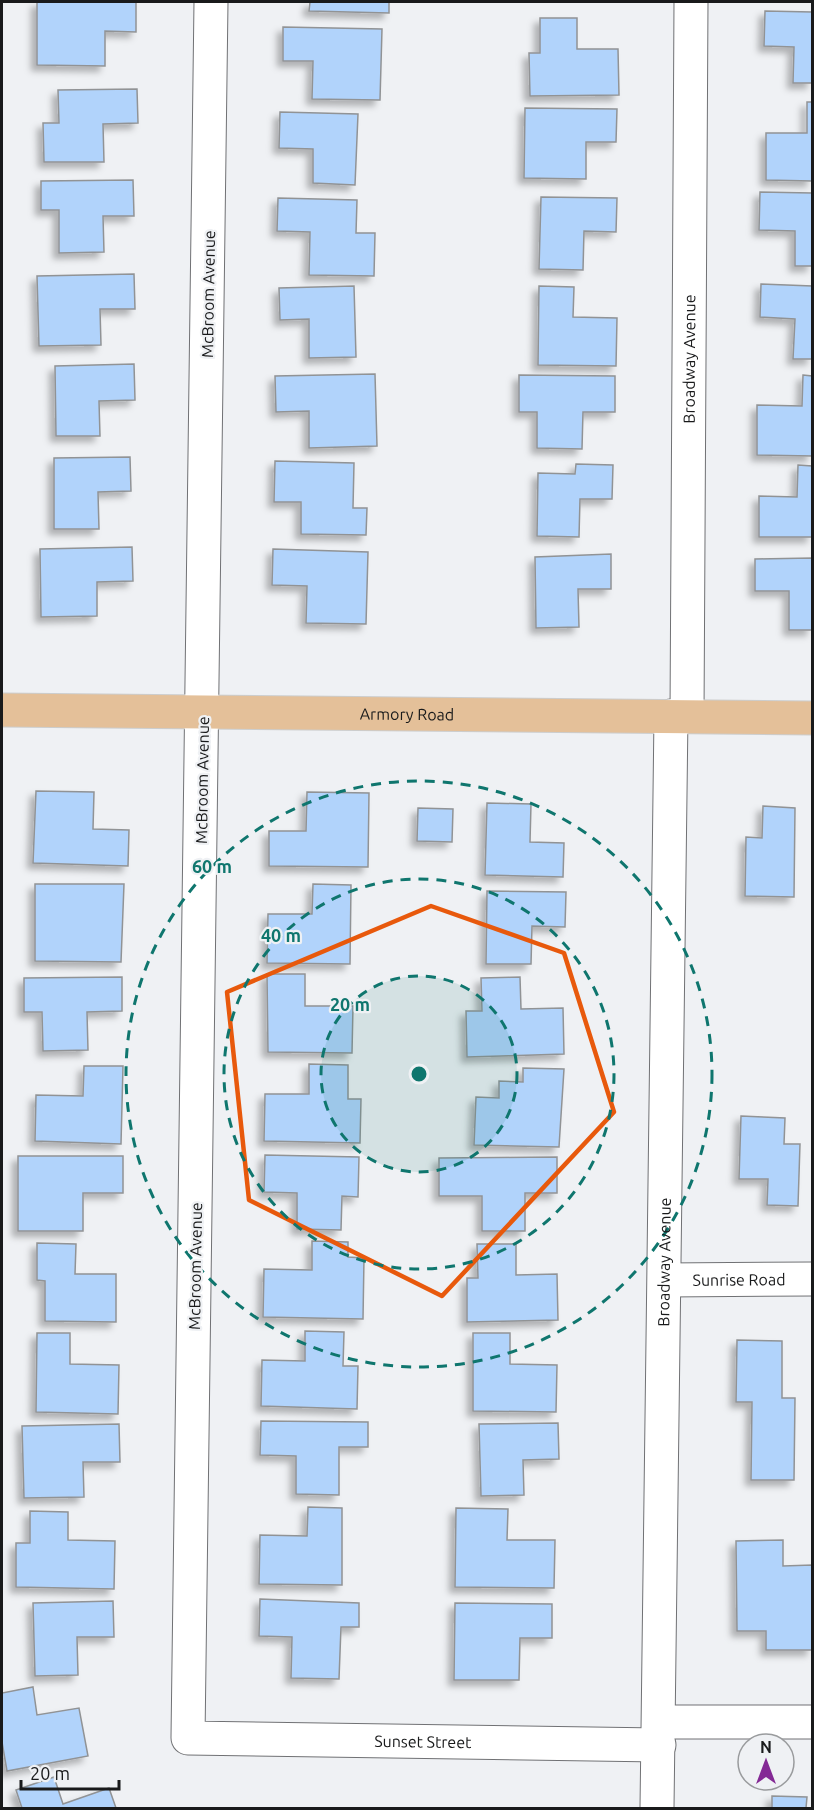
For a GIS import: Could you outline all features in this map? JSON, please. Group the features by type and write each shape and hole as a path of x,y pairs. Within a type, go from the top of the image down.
{"main road":[{"name":"Armory Road","path":"2,710 813,718"}],"street":[{"name":"McBroom Avenue","path":"188,1738 204,712 211,2"},
{"name":"Broadway Avenue","path":"657,1809 664,1280 679,716 691,2"},
{"name":"Sunrise Road","path":"664,1280 813,1279"},
{"name":"Sunset Street","path":"188,1738 659,1734 813,1722"}],"highlighted area":[{"path":"431,906 564,953 614,1112 442,1296 249,1200 227,992"}],"building":[{"path":"37,2 136,2 136,32 105,31 105,66 37,65"},
{"path":"310,2 389,2 389,13 309,11"},
{"path":"765,11 812,12 812,83 793,83 794,47 764,46"},
{"path":"540,18 577,18 577,49 618,49 619,95 530,96 529,53 540,53"},
{"path":"283,27 382,29 380,100 312,99 313,61 283,61"},
{"path":"137,89 138,123 103,124 104,162 44,162 43,123 59,123 58,90"},
{"path":"807,102 812,102 812,181 766,180 766,133 807,133"},
{"path":"525,108 617,109 616,142 586,142 586,179 524,178"},
{"path":"280,112 358,114 355,185 313,183 313,149 279,148"},
{"path":"133,180 134,216 103,216 104,252 59,253 59,210 41,210 41,181"},
{"path":"760,192 812,193 812,266 795,266 795,231 759,230"},
{"path":"541,197 617,198 616,232 584,231 583,270 539,269"},
{"path":"278,198 357,200 356,233 375,233 374,276 309,275 310,232 277,231"},
{"path":"134,274 135,309 100,309 101,345 39,346 37,276"},
{"path":"761,284 812,286 812,359 793,359 795,319 760,317"},
{"path":"354,286 356,357 309,358 309,319 280,320 279,288"},
{"path":"539,286 574,287 573,317 617,318 616,366 538,365"},
{"path":"134,364 135,400 99,401 100,436 56,436 55,366"},
{"path":"375,374 377,446 309,448 309,411 276,412 275,376"},
{"path":"519,375 615,376 615,412 583,412 582,449 537,448 537,412 519,412"},
{"path":"803,375 812,376 812,456 757,455 757,405 802,406"},
{"path":"130,457 131,491 98,492 99,529 54,529 54,458"},
{"path":"275,461 354,463 353,508 367,508 366,535 301,534 301,502 274,502"},
{"path":"576,464 613,465 612,499 580,499 579,537 537,536 538,473 575,474"},
{"path":"798,465 812,466 812,537 759,537 759,496 797,497"},
{"path":"132,547 133,581 97,582 97,616 41,617 40,549"},
{"path":"273,549 368,552 366,624 306,623 307,586 272,585"},
{"path":"611,554 611,589 578,589 579,627 536,628 535,557"},
{"path":"812,558 812,630 789,630 789,591 755,591 755,559"},
{"path":"36,791 94,792 93,829 129,830 128,866 33,863"},
{"path":"307,792 369,793 368,867 269,866 269,831 306,831"},
{"path":"487,803 531,804 530,842 564,843 563,877 485,875"},
{"path":"763,806 795,808 794,897 745,896 746,837 762,838"},
{"path":"418,808 453,809 452,842 417,841"},
{"path":"35,884 124,884 121,962 35,961"},
{"path":"313,884 351,885 350,964 267,963 268,914 312,914"},
{"path":"487,891 566,892 565,927 532,926 531,964 486,964"},
{"path":"267,974 305,974 305,1006 353,1006 352,1053 268,1052"},
{"path":"122,977 122,1011 87,1012 88,1050 43,1051 42,1012 24,1012 24,978"},
{"path":"520,977 521,1009 563,1008 564,1054 467,1057 466,1011 482,1011 481,978"},
{"path":"309,1064 348,1065 348,1099 361,1099 360,1143 264,1141 265,1094 309,1094"},
{"path":"84,1066 123,1066 121,1144 35,1141 36,1095 83,1096"},
{"path":"523,1068 564,1069 559,1147 474,1145 476,1097 499,1098 499,1081 523,1082"},
{"path":"741,1116 785,1118 784,1144 800,1144 798,1206 767,1205 768,1179 739,1179"},
{"path":"265,1155 359,1157 358,1197 342,1196 341,1230 297,1229 297,1193 264,1192"},
{"path":"18,1156 123,1156 123,1193 83,1193 83,1231 18,1231"},
{"path":"557,1157 557,1193 525,1193 525,1231 482,1231 482,1196 439,1196 439,1158"},
{"path":"312,1241 348,1242 348,1257 364,1258 363,1319 263,1317 264,1269 312,1270"},
{"path":"37,1243 76,1244 75,1274 116,1274 116,1322 45,1321 45,1281 37,1280"},
{"path":"477,1244 516,1244 516,1275 557,1274 558,1320 467,1322 467,1278 478,1278"},
{"path":"305,1331 344,1332 343,1366 358,1366 357,1409 261,1406 262,1360 305,1361"},
{"path":"37,1333 70,1333 70,1364 119,1365 118,1414 36,1412"},
{"path":"473,1333 510,1333 510,1364 557,1365 556,1412 473,1411"},
{"path":"737,1340 782,1341 782,1398 795,1398 794,1480 751,1480 752,1402 736,1402"},
{"path":"261,1421 368,1422 368,1447 339,1447 339,1495 296,1494 296,1456 260,1455"},
{"path":"558,1423 559,1459 523,1460 524,1495 481,1496 479,1424"},
{"path":"119,1424 120,1462 83,1462 84,1497 24,1498 22,1426"},
{"path":"308,1507 342,1508 342,1585 259,1584 260,1535 307,1536"},
{"path":"456,1508 508,1509 507,1540 555,1540 554,1588 455,1587"},
{"path":"30,1511 68,1512 68,1540 115,1541 114,1589 16,1587 16,1543 30,1543"},
{"path":"783,1540 783,1566 812,1565 812,1650 766,1650 766,1631 737,1631 736,1541"},
{"path":"260,1599 359,1603 359,1627 341,1627 339,1679 291,1678 292,1637 259,1636"},
{"path":"113,1601 114,1637 77,1637 78,1675 35,1676 33,1603"},
{"path":"455,1603 552,1604 552,1638 520,1638 519,1680 454,1680"},
{"path":"33,1687 37,1715 79,1708 88,1756 7,1771 2,1742 2,1693"},
{"path":"54,1777 63,1804 109,1788 116,1808 22,1808 16,1790"},
{"path":"772,1796 807,1797 806,1808 772,1808"}]}
